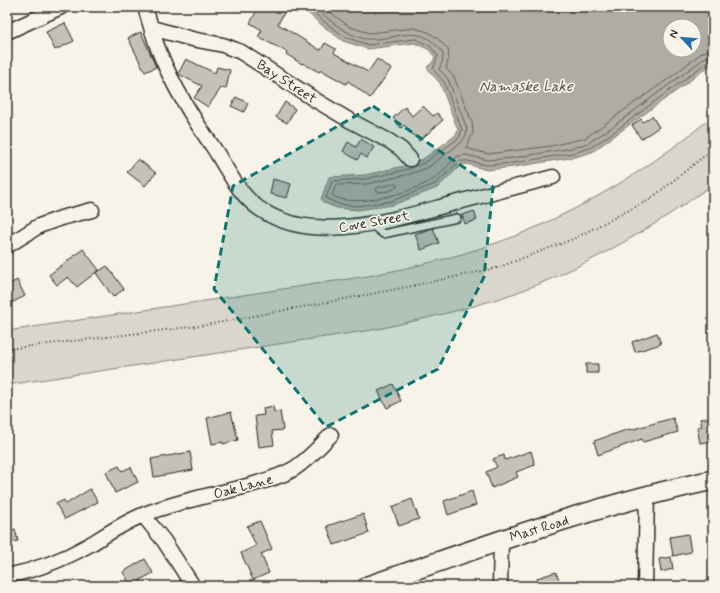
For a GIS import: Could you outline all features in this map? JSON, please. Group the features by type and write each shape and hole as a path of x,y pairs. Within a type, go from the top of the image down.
{"main road":[{"name":"Mast Road","path":"368,586 502,539 647,495 713,480"}],"street":[{"path":"7,32 61,7"},
{"name":"Cove Street","path":"145,7 160,55 180,96 249,201 262,211 274,217 287,222 317,228 334,228 370,224 553,178"},
{"name":"Bay Street","path":"152,28 174,35 232,48 249,56 349,120 389,141 401,149 410,159"},
{"path":"7,246 39,226 61,218 92,210"},
{"name":"Oak Lane","path":"7,576 35,569 65,557 117,527 143,515 187,500 228,491 285,474 296,468 331,435"},
{"path":"645,586 647,495"},
{"path":"143,515 164,541 193,586"},
{"path":"500,586 502,539"}],"lane":[{"path":"370,224 382,234 457,218"}],"path":[{"path":"7,349 206,325 392,290 497,268 573,239 649,200 713,149"}],"highlighted area":[{"path":"373,106 493,187 484,277 438,369 326,427 214,289 233,186"}],"shaded area":[{"path":"713,116 713,184 672,213 629,239 585,263 539,284 460,310 378,329 7,385 7,331 368,276 426,264 483,248 546,223 597,197 668,151"}],"water":[{"name":"Namaske Lake","path":"304,7 713,7 713,63 592,152 575,157 487,170 467,164 461,165 437,188 393,205 357,210 337,208 324,203 321,199 329,177 365,175 408,165 423,159 456,135 458,130 440,83 427,67 432,63 435,57 428,49 414,43 368,49 343,41 306,11"}],"building":[{"path":"259,7 278,7 285,11 278,24 320,50 325,43 336,49 334,53 368,72 377,59 391,69 370,98 348,81 346,84 321,70 319,72 302,64 286,54 287,52 258,37 262,30 250,23"},
{"path":"65,23 74,41 55,50 46,32"},
{"path":"141,32 156,67 145,72 128,38"},
{"path":"186,59 215,73 217,67 230,70 226,89 221,88 208,107 194,98 202,86 178,74"},
{"path":"236,97 248,103 244,112 231,106"},
{"path":"285,102 295,109 287,123 276,117"},
{"path":"423,106 433,116 437,113 443,120 419,141 404,125 401,128 393,118 405,107 412,116"},
{"path":"652,116 659,127 641,139 632,125 641,119 643,122"},
{"path":"361,139 374,147 367,158 361,154 357,160 343,151 348,142 356,147"},
{"path":"138,159 156,173 145,186 127,172"},
{"path":"273,179 291,184 287,198 270,194"},
{"path":"474,211 477,220 465,224 462,215"},
{"path":"433,228 439,243 421,250 415,234"},
{"path":"83,249 99,270 77,287 68,277 57,285 49,275"},
{"path":"107,266 124,289 113,297 96,273"},
{"path":"17,280 25,296 7,305 7,286"},
{"path":"657,333 661,344 635,352 632,342"},
{"path":"586,364 598,364 598,373 586,373"},
{"path":"393,384 401,401 387,408 378,391"},
{"path":"273,406 274,412 280,411 283,430 272,431 274,445 259,447 255,416 264,415 263,408"},
{"path":"231,412 238,440 223,444 223,442 212,444 207,418"},
{"path":"713,417 713,441 700,443 697,427 702,426 700,419"},
{"path":"673,418 678,432 643,442 642,439 598,455 594,441 629,429 630,430"},
{"path":"531,451 535,465 516,472 518,477 492,488 486,472 497,467 493,459 504,455 505,460"},
{"path":"190,452 193,470 154,477 151,459"},
{"path":"119,466 122,471 131,467 138,482 115,493 106,472"},
{"path":"90,489 98,502 65,519 56,504 64,500 66,504"},
{"path":"472,491 476,505 448,515 444,501"},
{"path":"412,499 419,519 399,526 392,507"},
{"path":"363,514 369,533 334,545 327,526"},
{"path":"260,521 272,549 261,554 269,573 253,580 241,553 256,546 247,526"},
{"path":"15,529 18,541 7,543 7,531"},
{"path":"688,534 691,552 673,556 670,537"},
{"path":"671,557 673,569 661,572 659,559"},
{"path":"145,559 153,573 140,580 143,586 131,586 123,572"},
{"path":"556,572 561,586 540,586 537,578"}]}
